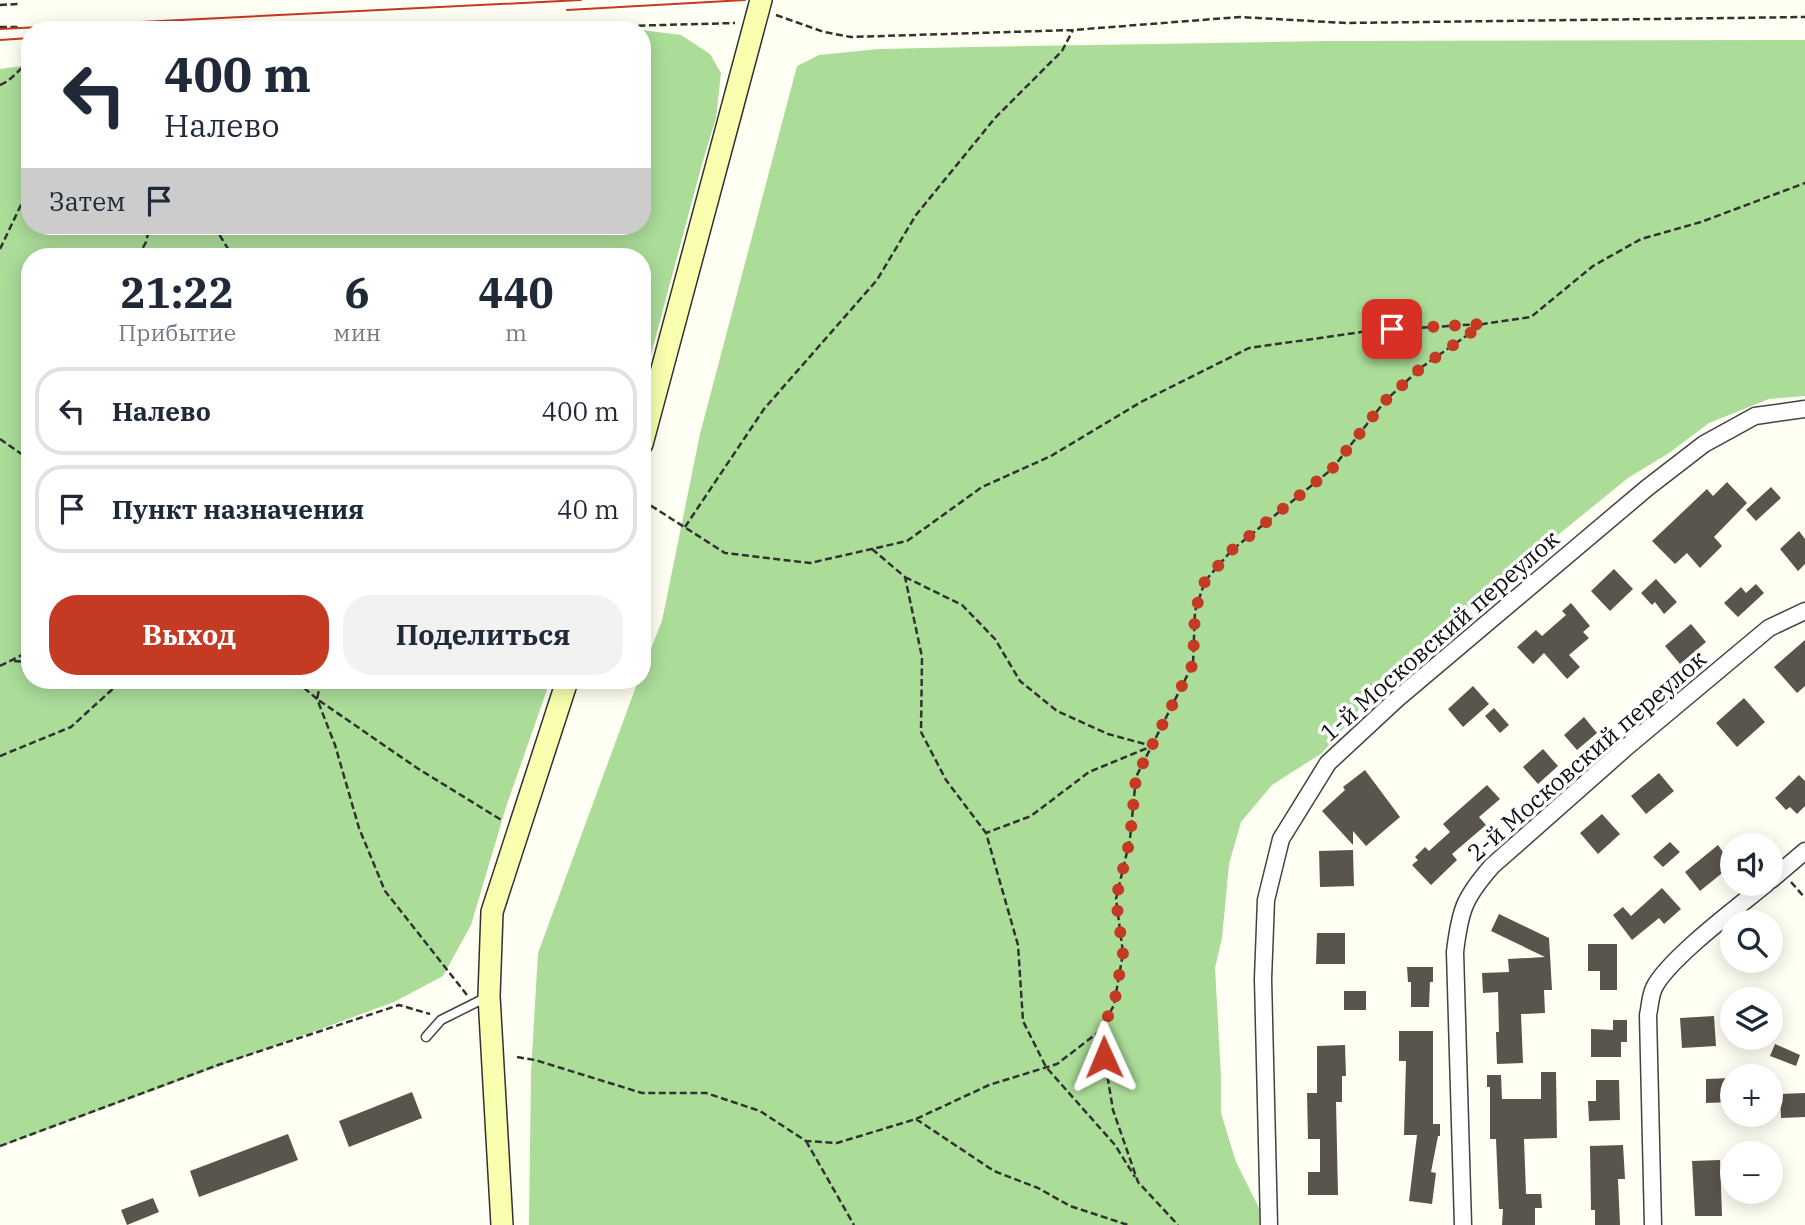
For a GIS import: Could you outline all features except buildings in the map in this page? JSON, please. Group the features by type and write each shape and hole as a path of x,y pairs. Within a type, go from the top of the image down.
{"street":[{"path":"651,411 759,11"},
{"name":"1-й Московский переулок","path":"1269,1225 1263,979 1266,900 1281,839 1328,763 1396,699 1647,488 1704,444 1755,416 1805,409"},
{"name":"2-й Московский переулок","path":"1463,1225 1455,952 1460,914 1472,889 1492,866 1629,745 1769,628 1805,611"},
{"path":"502,1225 481,999 492,912 564,689"},
{"path":"1783,869 1805,851"},
{"path":"1653,1225 1648,1015 1653,989 1665,972 1683,955 1752,896"}],"lane":[{"path":"426,1037 441,1020 481,999"}],"path":[{"path":"0,5 18,4"},
{"path":"613,21 759,11 797,21 824,32 851,37 1073,30 1240,18 1346,23 1805,17"},
{"path":"0,27 19,27"},
{"path":"685,527 764,409 877,280 916,215 995,118 1062,51 1073,30"},
{"path":"0,85 10,81 21,68"},
{"path":"651,506 725,553 810,563 907,541 982,487 1051,456 1141,402 1249,348 1369,331 1483,324 1531,317 1593,266 1641,239 1701,222 1805,183"},
{"path":"0,249 21,205"},
{"path":"806,1141 837,1143 916,1119 989,1085 1057,1064 1100,1031 1114,1005 1123,953 1116,899 1130,839 1136,777 1193,664 1195,611 1205,581 1232,550 1332,469 1385,401 1422,367 1483,324"},
{"path":"0,439 21,454"},
{"path":"872,549 905,577 962,605 995,639 1020,681 1058,711 1108,734 1152,747"},
{"path":"905,577 922,657 920,732 946,780 986,833 1018,945 1023,1021 1046,1068 1115,1145 1138,1182 1178,1225"},
{"path":"0,666 21,656"},
{"path":"10,661 21,662"},
{"path":"0,756 71,727 113,689"},
{"path":"305,689 465,799 505,822 519,826"},
{"path":"319,689 317,699 335,745 359,828 385,891 481,999"},
{"path":"986,833 1031,816 1089,772 1152,747"},
{"path":"1783,881 1805,898"},
{"path":"0,1146 218,1065 399,1005 441,1020"},
{"path":"1100,1031 1113,1110 1138,1182"},
{"path":"517,1057 642,1093 706,1093 760,1111 806,1141 854,1225"},
{"path":"916,1119 994,1171 1038,1188 1070,1206 1128,1225"}],"green space":[{"path":"651,31 681,35 710,54 721,73 716,118 651,354 651,248 21,248 21,689 547,689 506,807 471,925 443,976 394,1002 0,1147 0,69 21,66 21,235 651,235"},
{"path":"1805,40 1805,396 1769,399 1709,423 1669,453 1628,478 1372,686 1356,714 1322,753 1272,785 1241,822 1229,864 1222,938 1215,968 1221,1113 1236,1162 1265,1220 1264,1225 529,1225 531,1073 538,953 635,689 651,689 651,648 662,621 700,434 797,66 819,55 879,49 1326,41"}],"tram line":[{"path":"160,21 581,0"},
{"path":"567,10 745,0"},
{"path":"0,29 21,28"},
{"path":"0,40 21,39"}],"route":[{"path":"1104,1057 1100,1031 1114,1005 1123,953 1116,899 1130,839 1136,777 1193,664 1195,611 1205,581 1232,550 1332,469 1385,401 1422,367 1483,324 1392,329"}]}
